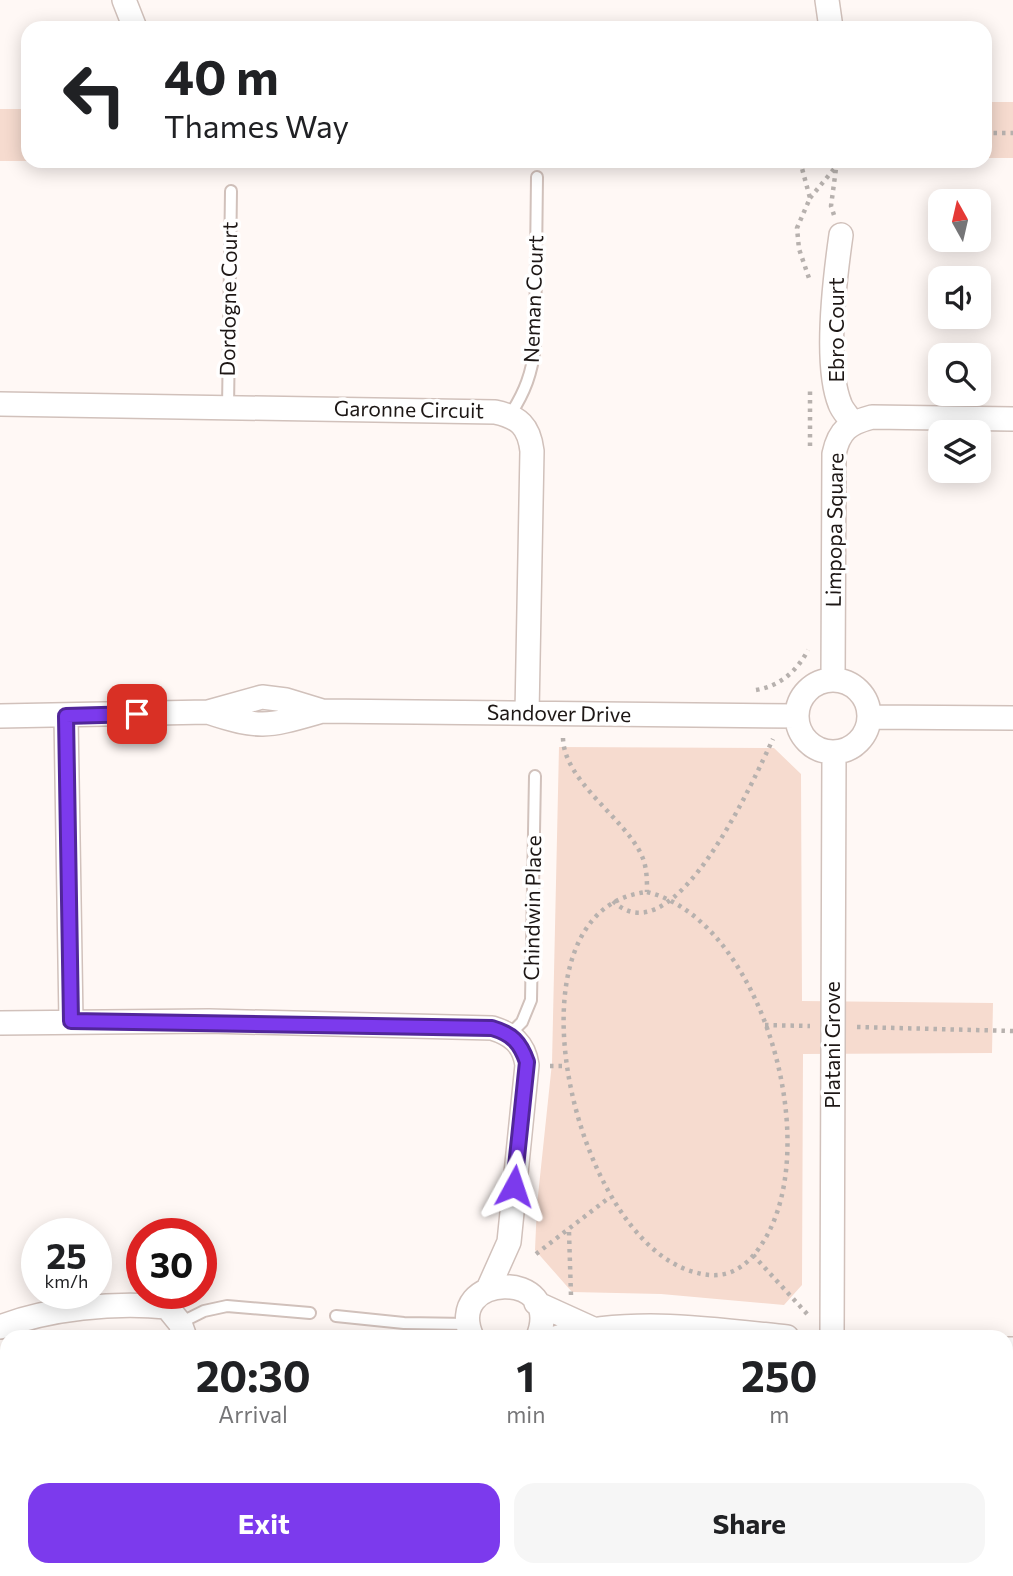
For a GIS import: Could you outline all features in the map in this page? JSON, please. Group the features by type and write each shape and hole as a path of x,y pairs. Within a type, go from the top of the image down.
{"street":[{"path":"124,0 132,21"},
{"path":"827,0 830,21"},
{"name":"Ebro Court","path":"841,235 834,285 834,377 840,404 852,422"},
{"name":"Garonne Circuit","path":"0,404 495,412 510,415 523,422 530,436 532,451 527,713"},
{"name":"Limpopa Square","path":"833,680 834,454 838,436 852,422 872,417 1013,419"},
{"path":"833,680 857,689 865,698 869,717 861,740 851,748 834,753 810,745 802,735 797,716 805,693 815,685 833,680"},
{"name":"Sandover Drive","path":"0,716 208,712 262,697 286,700 322,711 797,716"},
{"path":"66,716 71,1021"},
{"path":"869,717 1013,718"},
{"name":"Platani Grove","path":"832,1330 834,753"},
{"path":"0,1023 71,1021 492,1028 510,1034 521,1047 527,1062 509,1242 488,1289 473,1303 470,1330"},
{"path":"509,1242 542,1324 540,1330"},
{"path":"488,1289 505,1285 591,1328"},
{"path":"0,1327 27,1317 145,1305 167,1307 182,1330"},
{"path":"584,1330 689,1326 725,1330"}],"lane":[{"name":"Neman Court","path":"510,415 528,383 536,346 537,177"},
{"name":"Dordogne Court","path":"228,408 231,191"},
{"name":"Chindwin Place","path":"510,1034 522,1022 531,1000 535,776"},
{"path":"182,1330 204,1311 227,1306 310,1312"},
{"path":"336,1316 470,1330"}],"path":[{"path":"992,133 1013,133"},
{"path":"802,168 810,198"},
{"path":"810,293 810,281 799,249 797,228 810,198 832,168"},
{"path":"836,168 831,206 841,235"},
{"path":"810,384 810,452"},
{"path":"751,690 775,685 786,678 803,661 809,642"},
{"path":"562,734 565,754 570,762 640,852 646,872 647,892"},
{"path":"612,901 624,910 638,913 654,911 670,901 714,851 773,739"},
{"path":"647,892 670,901 714,935 729,953 765,1026 783,1090 786,1164 779,1209 772,1230 753,1255 743,1265 722,1276 683,1269 643,1239 610,1197 577,1120 566,1066 564,1014 575,953 593,918 612,901 647,892"},
{"path":"765,1026 1013,1031"},
{"path":"537,1254 610,1197"},
{"path":"569,1231 571,1296"},
{"path":"753,1255 811,1319"}],"shaded area":[{"path":"992,102 1013,102 1013,158 992,158"},
{"path":"0,109 21,109 21,161 0,161"},
{"path":"559,747 774,748 801,774 802,1001 993,1003 992,1053 803,1054 802,1285 784,1305 661,1294 572,1292 535,1250 552,1063"}],"route":[{"path":"137,714 66,716 71,1021 209,1021 492,1028 510,1034 521,1047 527,1062 514,1186"}]}
